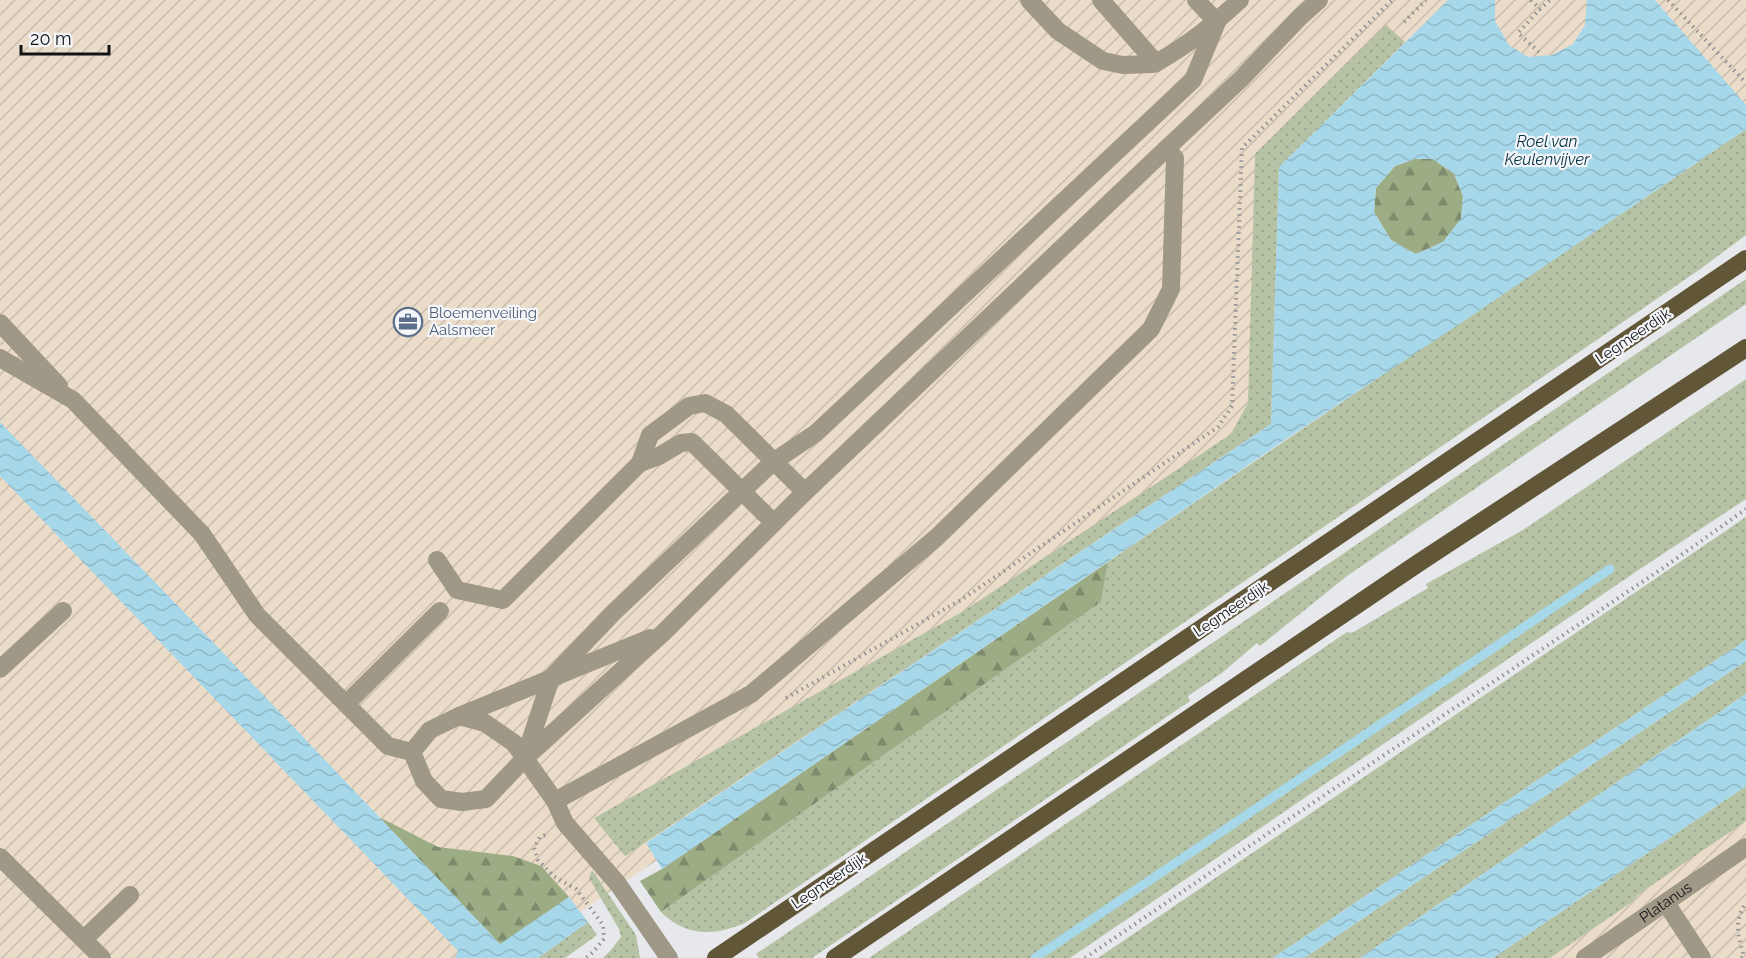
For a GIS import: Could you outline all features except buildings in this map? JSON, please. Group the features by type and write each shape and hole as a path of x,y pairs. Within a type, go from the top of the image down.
{"main road":[{"name":"Legmeerdijk","path":"716,958 1746,259"},
{"path":"835,958 1400,575 1746,348"}],"street":[{"path":"1029,0 1058,31 1103,61 1124,65 1156,63 1187,45 1217,22 1240,0"},
{"path":"1101,0 1156,63"},
{"path":"1196,0 1217,22"},
{"path":"1300,17 1308,0"},
{"path":"412,752 424,781 441,799 462,802 486,799 524,759 663,633 805,492 1241,79 1319,0"},
{"path":"524,759 551,678 613,613 773,462 816,433 1193,80 1217,22"},
{"path":"555,801 751,694 937,537 1150,329 1171,289 1175,158 1167,148"},
{"path":"0,323 202,534 257,615 388,746 412,752"},
{"path":"0,358 73,400"},
{"path":"640,463 650,435 689,406 705,403 726,414 805,492"},
{"path":"437,560 458,590 503,600 640,463 659,456 681,442 693,442 774,523"},
{"path":"0,669 63,611"},
{"path":"346,704 440,611"},
{"path":"412,752 430,730 459,716 663,633"},
{"path":"459,716 485,723 514,743 555,801 565,823 618,884 669,958"},
{"name":"Platanus","path":"1585,958 1746,847"},
{"path":"0,857 102,958"},
{"path":"84,939 130,895"},
{"path":"1666,903 1702,958"}],"path":[{"path":"1404,22 1426,0"},
{"path":"1531,0 1540,9"},
{"path":"1539,52 1518,33 1550,0"},
{"path":"1668,0 1746,83"},
{"path":"1085,958 1663,568 1746,509"},
{"path":"1744,957 1737,932 1740,912 1746,903"}],"shaded area":[{"path":"0,0 1746,0 1746,113 512,958 0,958"},
{"path":"1746,811 1746,958 1527,958"}],"green space":[{"path":"1386,25 1405,42 1279,167 1271,424 625,856 594,818 962,612 1231,434 1248,403 1255,154"},
{"path":"1746,129 1746,235 1699,270 745,923 722,930 701,932 680,926 661,912 1101,602 1108,562"},
{"path":"1415,159 1433,159 1454,174 1463,196 1461,219 1443,242 1416,254 1391,240 1374,212 1376,188 1395,166"},
{"path":"1746,279 1746,304 1347,576 1260,646 1257,643 1222,673 1188,696 1190,701 812,958 759,958 756,954"},
{"path":"1746,379 1746,499 1070,958 869,958 1347,632 1352,633 1428,588 1426,584 1523,530"},
{"path":"1746,517 1746,640 1273,958 1098,958"},
{"path":"1108,562 1101,602 661,912 640,881 662,869"},
{"path":"1746,661 1746,694 1360,958 1304,958"},
{"path":"1746,786 1746,821 1550,958 1493,958"},
{"path":"379,817 438,847 513,856 541,866 569,897 501,945"},
{"path":"592,870 636,935 640,958 603,958 621,937 619,929 589,878"},
{"path":"588,922 597,935 565,958 538,958"}],"water":[{"name":"Roel van Keulenvijver","path":"1448,0 1495,0 1495,21 1509,45 1528,57 1552,55 1573,44 1585,25 1587,0 1655,0 1746,105 1746,129 1283,441 662,869 646,843 1271,424 1279,167","holes":["1415,159 1433,159 1454,174 1463,196 1461,219 1443,242 1416,254 1391,240 1374,212 1376,188 1395,166"]},
{"path":"0,422 500,944 569,897 588,922 538,958 455,958 458,951 0,476"},
{"path":"1746,640 1746,661 1304,958 1273,958"},
{"path":"1746,694 1746,786 1493,958 1360,958"}],"waterway":[{"path":"1035,958 1610,569"}],"place":[{"name":"Bloemenveiling Aalsmeer","path":"408,322"}]}
